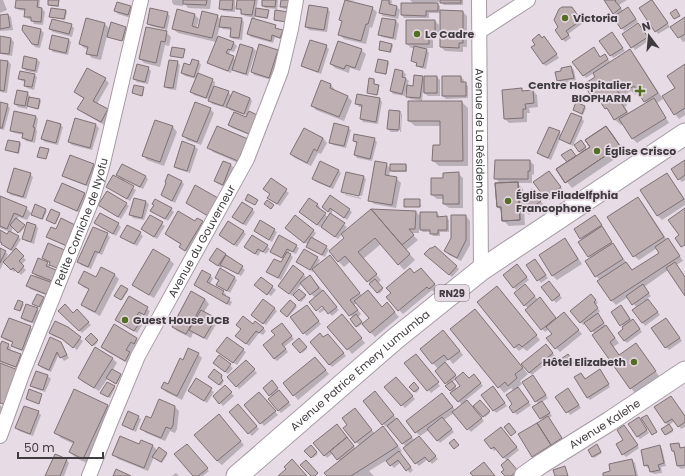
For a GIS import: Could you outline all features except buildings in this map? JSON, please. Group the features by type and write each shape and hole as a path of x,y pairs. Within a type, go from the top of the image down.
{"main road":[{"name":"Avenue Patrice Emery Lumumba","path":"237,476 395,339 481,270 685,134"}],"street":[{"name":"Petite Corniche de Nyofu","path":"0,436 23,372 92,200 102,167 141,0"},
{"name":"Avenue du Gouverneur","path":"89,476 138,356 247,159 282,71 296,0"},
{"name":"Avenue de La Résidence","path":"480,0 481,270"},
{"path":"480,31 528,0"},
{"name":"Avenue Kalehe","path":"524,476 685,371"}],"place":[{"name":"Victoria","path":"565,18"},
{"name":"Le Cadre","path":"417,34"},
{"name":"Centre Hospitalier BIOPHARM","path":"640,91"},
{"name":"Église Crisco","path":"597,151"},
{"name":"Église Filadelfphia Francophone","path":"508,201"},
{"name":"Guest House UCB","path":"125,320"},
{"name":"Hôtel Elizabeth","path":"634,362"}]}
